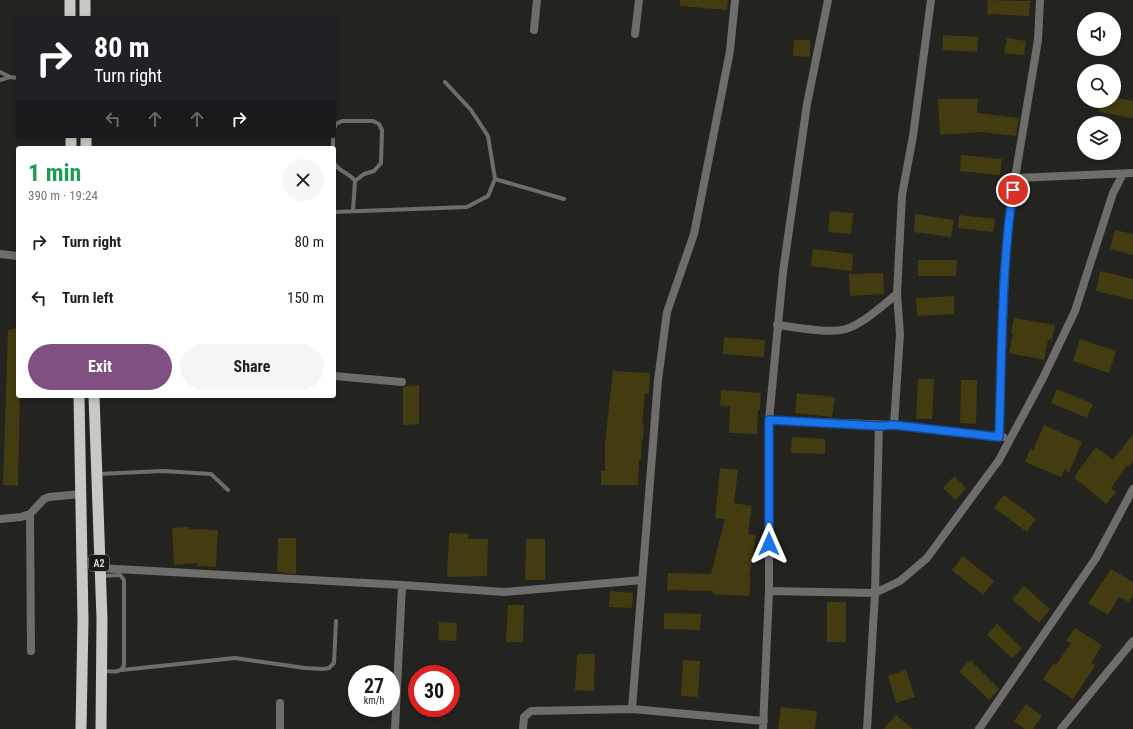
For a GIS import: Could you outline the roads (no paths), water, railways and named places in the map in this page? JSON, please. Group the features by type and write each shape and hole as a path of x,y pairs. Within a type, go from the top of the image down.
{"highway":[{"path":"70,0 70,16"},
{"path":"85,0 85,16"},
{"name":"A2","path":"79,398 83,627 81,729"},
{"name":"A2","path":"94,398 103,671 101,729"}],"street":[{"path":"534,30 537,0"},
{"path":"635,34 639,0"},
{"path":"632,709 658,380 668,312 694,234 730,51 735,0"},
{"path":"524,729 524,717 531,711 632,709 763,725 769,591 769,420 777,325 807,104 828,0"},
{"path":"894,425 900,334 897,294 902,195 913,136 930,0"},
{"path":"999,437 1005,264 1008,226 1038,40 1040,0"},
{"path":"1015,178 1133,173"},
{"path":"769,591 875,593 900,581 927,558 999,460 1042,380 1074,311 1113,193 1123,174"},
{"path":"0,254 16,256"},
{"path":"777,325 835,331 847,329 870,316 897,294"},
{"path":"336,376 402,382"},
{"path":"769,420 879,426 894,425 1010,438"},
{"path":"867,729 875,593 879,426"},
{"path":"979,729 1096,558 1133,489"},
{"path":"0,519 21,517 30,514 44,499 49,497 81,494"},
{"path":"30,514 31,651"},
{"path":"99,572 402,585 504,592 642,580"},
{"path":"395,729 402,585"},
{"path":"1064,728 1133,641"},
{"path":"280,703 280,729"}],"lane":[{"path":"0,72 10,77 16,78"},
{"path":"0,80 10,77"},
{"path":"336,212 467,207 488,196 496,179 488,136 471,110 445,82"},
{"path":"336,124 342,121 373,121 379,124 382,130 381,163 374,172 364,174 355,181"},
{"path":"336,167 349,174 355,181 353,211"},
{"path":"496,179 564,199"},
{"path":"96,474 163,471 211,474 228,490"},
{"path":"99,572 120,575 124,580 124,665 121,670"},
{"path":"103,671 235,658 305,668 329,668 334,663 336,621"}]}
